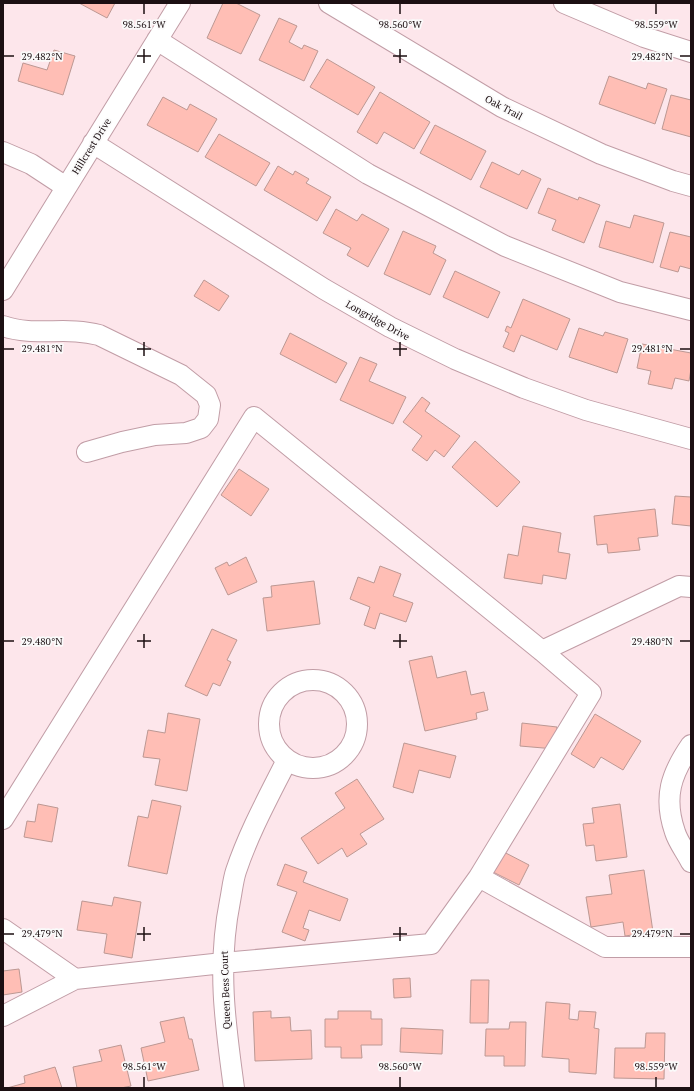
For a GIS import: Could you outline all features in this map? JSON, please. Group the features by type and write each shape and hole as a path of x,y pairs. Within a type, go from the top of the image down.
{"street":[{"name":"Hillcrest Drive","path":"3,290 180,3"},
{"name":"Oak Trail","path":"329,3 502,107 601,154 673,181 691,186"},
{"path":"564,3 644,37 691,52"},
{"path":"157,40 368,174 505,246 620,292 691,310"},
{"name":"Longridge Drive","path":"93,143 324,289 390,327 455,360 524,388 586,410 691,439"},
{"path":"3,152 31,164 66,187"},
{"path":"3,326 11,329 28,331 87,332 99,335 181,375 206,395 210,404 208,419 201,428 186,433 156,435 122,442 87,452"},
{"path":"3,819 254,417 542,651 591,693 479,878 431,944 222,963 75,979 3,1016"},
{"path":"542,651 679,586 691,587"},
{"path":"308,680 326,682 341,690 349,698 356,710 358,723 354,743 346,755 330,766 322,768 308,769 296,766 287,760 276,749 270,736 269,725 272,707 281,694 287,688 308,680"},
{"path":"691,745 679,762 672,780 669,805 675,832 691,862"},
{"name":"Queen Bess Court","path":"234,1088 227,1035 222,963 225,927 236,872 250,835 287,760"},
{"path":"479,878 605,947 691,947"},
{"path":"3,929 75,979"}],"building":[{"path":"79,3 115,3 107,18"},
{"path":"223,3 236,3 260,15 241,54 207,38"},
{"path":"279,18 297,26 289,42 302,49 304,45 318,51 304,81 259,60"},
{"path":"54,50 75,56 63,95 18,81 23,63 47,70"},
{"path":"327,59 375,87 358,115 310,87"},
{"path":"609,76 646,89 648,83 667,89 655,124 599,104"},
{"path":"380,92 430,122 414,149 384,132 377,144 357,132"},
{"path":"671,95 691,100 691,137 662,129"},
{"path":"163,97 187,110 190,104 217,119 198,152 147,125"},
{"path":"435,125 486,151 471,180 420,153"},
{"path":"219,134 270,163 256,186 205,157"},
{"path":"492,162 519,175 522,170 541,179 527,209 480,187"},
{"path":"278,166 293,175 295,171 309,179 306,183 331,197 317,221 264,190"},
{"path":"548,188 578,200 579,197 600,205 584,243 552,230 556,220 538,213"},
{"path":"336,209 357,221 362,214 389,229 368,267 347,255 351,248 323,233"},
{"path":"634,215 664,223 653,263 599,247 606,221 630,228"},
{"path":"403,231 436,246 433,253 446,260 430,295 384,274"},
{"path":"670,232 691,237 691,269 680,266 678,272 660,267"},
{"path":"455,271 500,292 488,318 443,297"},
{"path":"204,280 229,296 219,311 194,296"},
{"path":"523,299 570,319 557,350 521,335 514,352 503,347 509,333 505,331 507,326 511,328"},
{"path":"579,328 603,336 605,332 628,339 617,373 569,357"},
{"path":"290,333 347,363 336,383 280,354"},
{"path":"642,344 691,353 689,381 675,378 672,389 648,384 651,371 637,368"},
{"path":"360,357 377,364 369,381 406,397 393,424 340,400"},
{"path":"422,397 430,403 425,411 460,436 444,457 435,450 427,461 412,450 422,436 403,422"},
{"path":"475,441 520,482 497,507 452,467"},
{"path":"239,469 269,489 251,516 221,495"},
{"path":"675,496 691,497 691,526 672,524"},
{"path":"655,509 658,536 638,538 640,550 608,553 607,544 597,545 594,516"},
{"path":"523,526 561,533 558,552 570,554 566,579 543,575 542,584 504,578 508,554 518,556"},
{"path":"246,557 257,582 228,595 215,568 227,562 229,566"},
{"path":"380,566 401,574 393,596 413,603 406,622 380,613 375,629 364,625 370,607 350,599 358,577 374,583"},
{"path":"314,581 320,624 267,631 263,598 272,597 271,586"},
{"path":"212,629 237,640 227,660 231,662 220,686 213,683 207,696 185,686"},
{"path":"432,656 437,678 466,671 471,695 484,692 488,710 476,713 477,719 425,731 409,661"},
{"path":"168,713 200,719 187,791 155,785 160,759 143,757 148,730 165,733"},
{"path":"595,714 641,741 623,770 601,757 594,768 571,754"},
{"path":"522,723 557,727 555,749 520,746"},
{"path":"404,743 456,756 450,778 419,770 413,793 393,787"},
{"path":"357,779 384,819 360,834 367,844 347,857 342,848 318,864 301,838 345,808 335,793"},
{"path":"152,800 181,806 167,874 128,866 138,816 148,818"},
{"path":"38,804 58,808 52,842 24,837 27,821 35,822"},
{"path":"620,804 627,857 596,861 594,845 586,846 583,824 594,823 592,808"},
{"path":"500,850 529,865 519,885 489,870"},
{"path":"285,864 307,872 303,882 348,899 340,921 309,910 303,928 309,930 305,941 282,932 297,892 277,885"},
{"path":"644,870 653,932 625,936 623,922 591,927 586,897 612,894 609,875"},
{"path":"114,897 141,902 132,958 104,953 107,934 77,930 82,901 112,906"},
{"path":"19,969 22,992 3,995 3,971"},
{"path":"410,978 411,997 394,998 393,979"},
{"path":"471,980 489,980 488,1023 470,1023"},
{"path":"546,1002 570,1004 569,1019 578,1020 579,1011 596,1012 594,1028 599,1029 596,1074 569,1072 569,1059 542,1057"},
{"path":"271,1011 271,1018 290,1017 291,1031 311,1030 312,1059 255,1061 253,1012"},
{"path":"338,1011 371,1011 371,1019 382,1019 382,1045 361,1045 362,1058 341,1058 341,1047 325,1047 325,1019 338,1019"},
{"path":"184,1017 189,1039 192,1039 199,1070 148,1081 141,1048 165,1042 160,1022"},
{"path":"510,1022 526,1022 525,1066 504,1066 504,1056 485,1056 486,1029 509,1029"},
{"path":"401,1028 443,1030 442,1054 400,1052"},
{"path":"646,1033 665,1033 664,1079 614,1078 615,1048 645,1048"},
{"path":"121,1045 131,1086 121,1088 77,1088 73,1067 102,1061 99,1050"},
{"path":"55,1067 62,1088 7,1088 25,1083 24,1076"}]}
